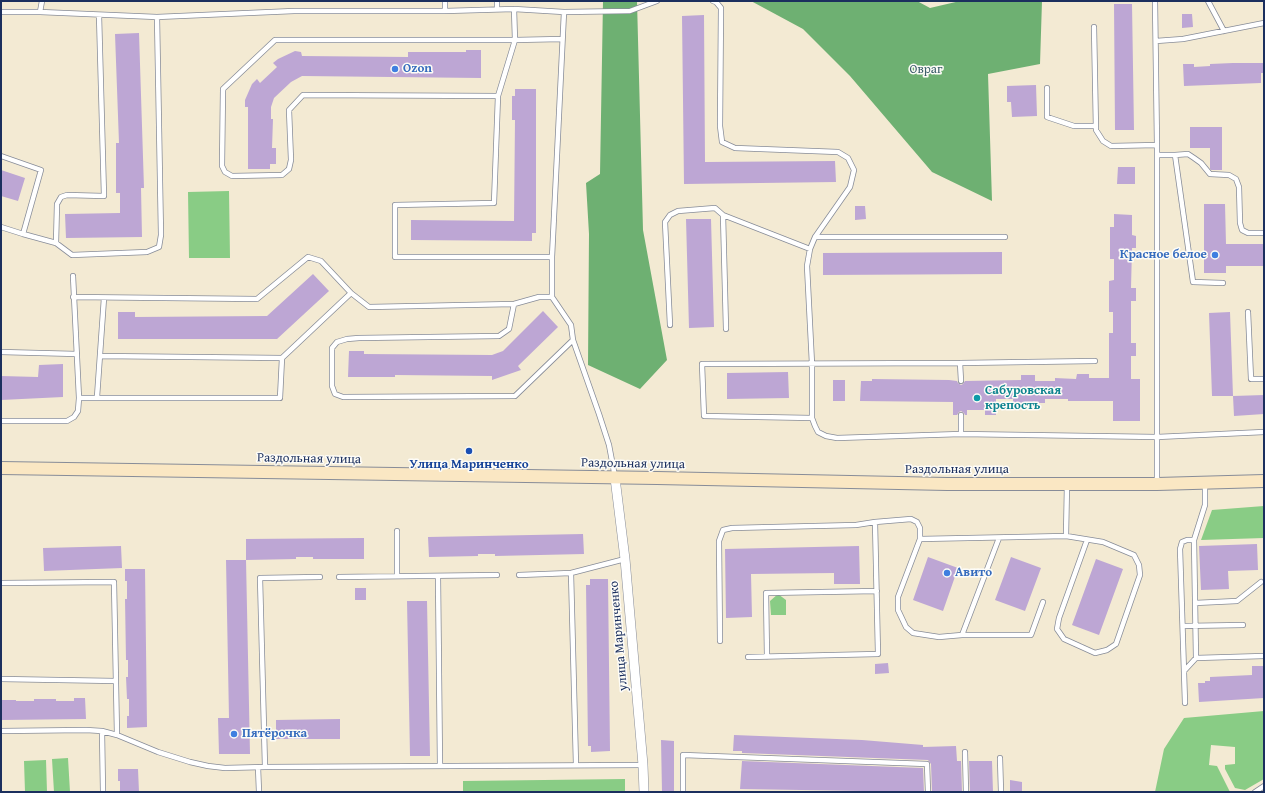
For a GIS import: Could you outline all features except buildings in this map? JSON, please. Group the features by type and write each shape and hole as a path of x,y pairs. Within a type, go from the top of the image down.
{"main road":[{"name":"Раздольная улица","path":"1,468 947,484 1157,484 1264,481"}],"street":[{"name":"улица Маринченко","path":"615,478 625,559 644,765 644,792"}],"lane":[{"path":"40,12 42,1"},
{"path":"445,1 445,11"},
{"path":"497,1 497,9"},
{"path":"1,12 40,12 157,17 294,11 445,11 497,9 564,12 630,11 657,1"},
{"path":"715,1 721,8 720,126 722,142 735,148 838,152 848,158 854,170 850,187 815,237 810,249 807,266 812,364 812,418 818,432 826,436 837,438 961,434 1157,437 1264,432"},
{"path":"1155,1 1157,146 1157,484"},
{"path":"1208,1 1224,31"},
{"path":"514,9 515,40 498,96 494,203 395,206 395,257 552,257"},
{"path":"564,12 552,257 552,297 571,325 573,340 609,445 615,478"},
{"path":"56,243 57,204 61,198 67,195 104,196 99,15"},
{"path":"1,227 56,243 72,255 147,252 159,247 161,235 157,17"},
{"path":"1156,41 1183,39 1264,23"},
{"path":"1094,28 1096,130 1103,141 1111,146 1157,146"},
{"path":"498,96 303,95 289,110 289,169 282,175 232,176 226,172 222,166 223,89 275,40 562,39"},
{"path":"1047,88 1047,117 1074,126 1096,126"},
{"path":"1157,155 1188,154 1201,163 1210,174 1229,175 1236,179 1242,230 1248,233 1264,233"},
{"path":"1175,155 1193,282 1223,283"},
{"path":"1,156 41,170 23,234"},
{"path":"670,325 665,222 670,215 678,211 715,208 723,215 810,249"},
{"path":"723,215 726,328"},
{"path":"815,237 1005,237"},
{"path":"73,297 257,299 308,257 321,261 351,293 369,307 514,304 538,297 552,297"},
{"path":"1,421 66,421 74,418 78,411 79,398 72,276"},
{"path":"79,398 280,398 282,358 351,293"},
{"path":"97,397 104,298"},
{"path":"514,304 510,329 499,336 359,338 337,342 332,348 332,386 335,394 343,397 515,396 573,340"},
{"path":"1248,312 1250,379 1264,379"},
{"path":"1,352 77,354"},
{"path":"100,356 282,358"},
{"path":"812,418 704,416 702,364 1095,361"},
{"path":"960,363 961,381"},
{"path":"961,415 961,434"},
{"path":"1184,671 1196,658 1194,540 1205,505 1204,483"},
{"path":"1066,536 1067,484"},
{"path":"720,641 719,541 722,530 732,528 856,525 911,519 917,522 920,528 920,539 898,597 898,610 906,628 913,633 940,637 962,635 1030,635 1043,602"},
{"path":"748,657 878,654 875,522"},
{"path":"397,531 397,576"},
{"path":"920,539 1066,536 1103,542 1134,555 1140,564 1140,575 1116,644 1107,650 1095,653 1064,639 1057,629 1059,618 1087,540"},
{"path":"962,635 999,538"},
{"path":"1185,703 1180,549 1182,542 1194,540"},
{"path":"519,575 571,573 625,559"},
{"path":"571,573 576,765"},
{"path":"339,577 497,575"},
{"path":"438,576 440,766"},
{"path":"265,766 260,578 320,577"},
{"path":"1,583 114,582 117,735"},
{"path":"1195,603 1237,601 1261,582"},
{"path":"767,657 766,593 877,591"},
{"path":"1182,626 1243,625"},
{"path":"1196,658 1264,656"},
{"path":"1,679 116,680"},
{"path":"1,731 102,731 117,735 158,752 190,762 225,768 265,766 644,765"},
{"path":"102,731 103,792"},
{"path":"965,752 966,792"},
{"path":"683,792 683,755 927,764 928,792"},
{"path":"1000,758 1001,792"},
{"path":"258,767 259,792"},
{"path":"1255,792 1264,786"}],"green space":[{"path":"603,1 637,1 643,230 667,360 640,389 588,365 589,234 586,183 600,174"},
{"name":"Овраг","path":"751,1 917,1 930,8 960,1 1042,1 1040,64 988,74 992,201 932,172 850,76 803,29"},
{"path":"229,191 230,258 189,258 188,192"},
{"path":"1264,506 1264,538 1201,540 1212,510"},
{"path":"778,594 786,600 786,615 771,615 770,601"},
{"path":"1264,711 1264,779 1245,790 1235,788 1225,769 1225,765 1235,764 1235,747 1211,745 1209,765 1217,766 1230,792 1155,792 1164,749 1184,718"},
{"path":"68,758 70,792 54,792 52,759"},
{"path":"46,760 47,792 25,792 24,761"},
{"path":"625,779 625,792 463,792 463,781"}],"place":[{"name":"Ozon","path":"395,69"},
{"name":"Красное белое","path":"1215,255"},
{"name":"Сабуровская крепость","path":"977,398"},
{"name":"Улица Маринченко","path":"469,451"},
{"name":"Авито","path":"947,573"},
{"name":"Пятёрочка","path":"234,734"}]}
